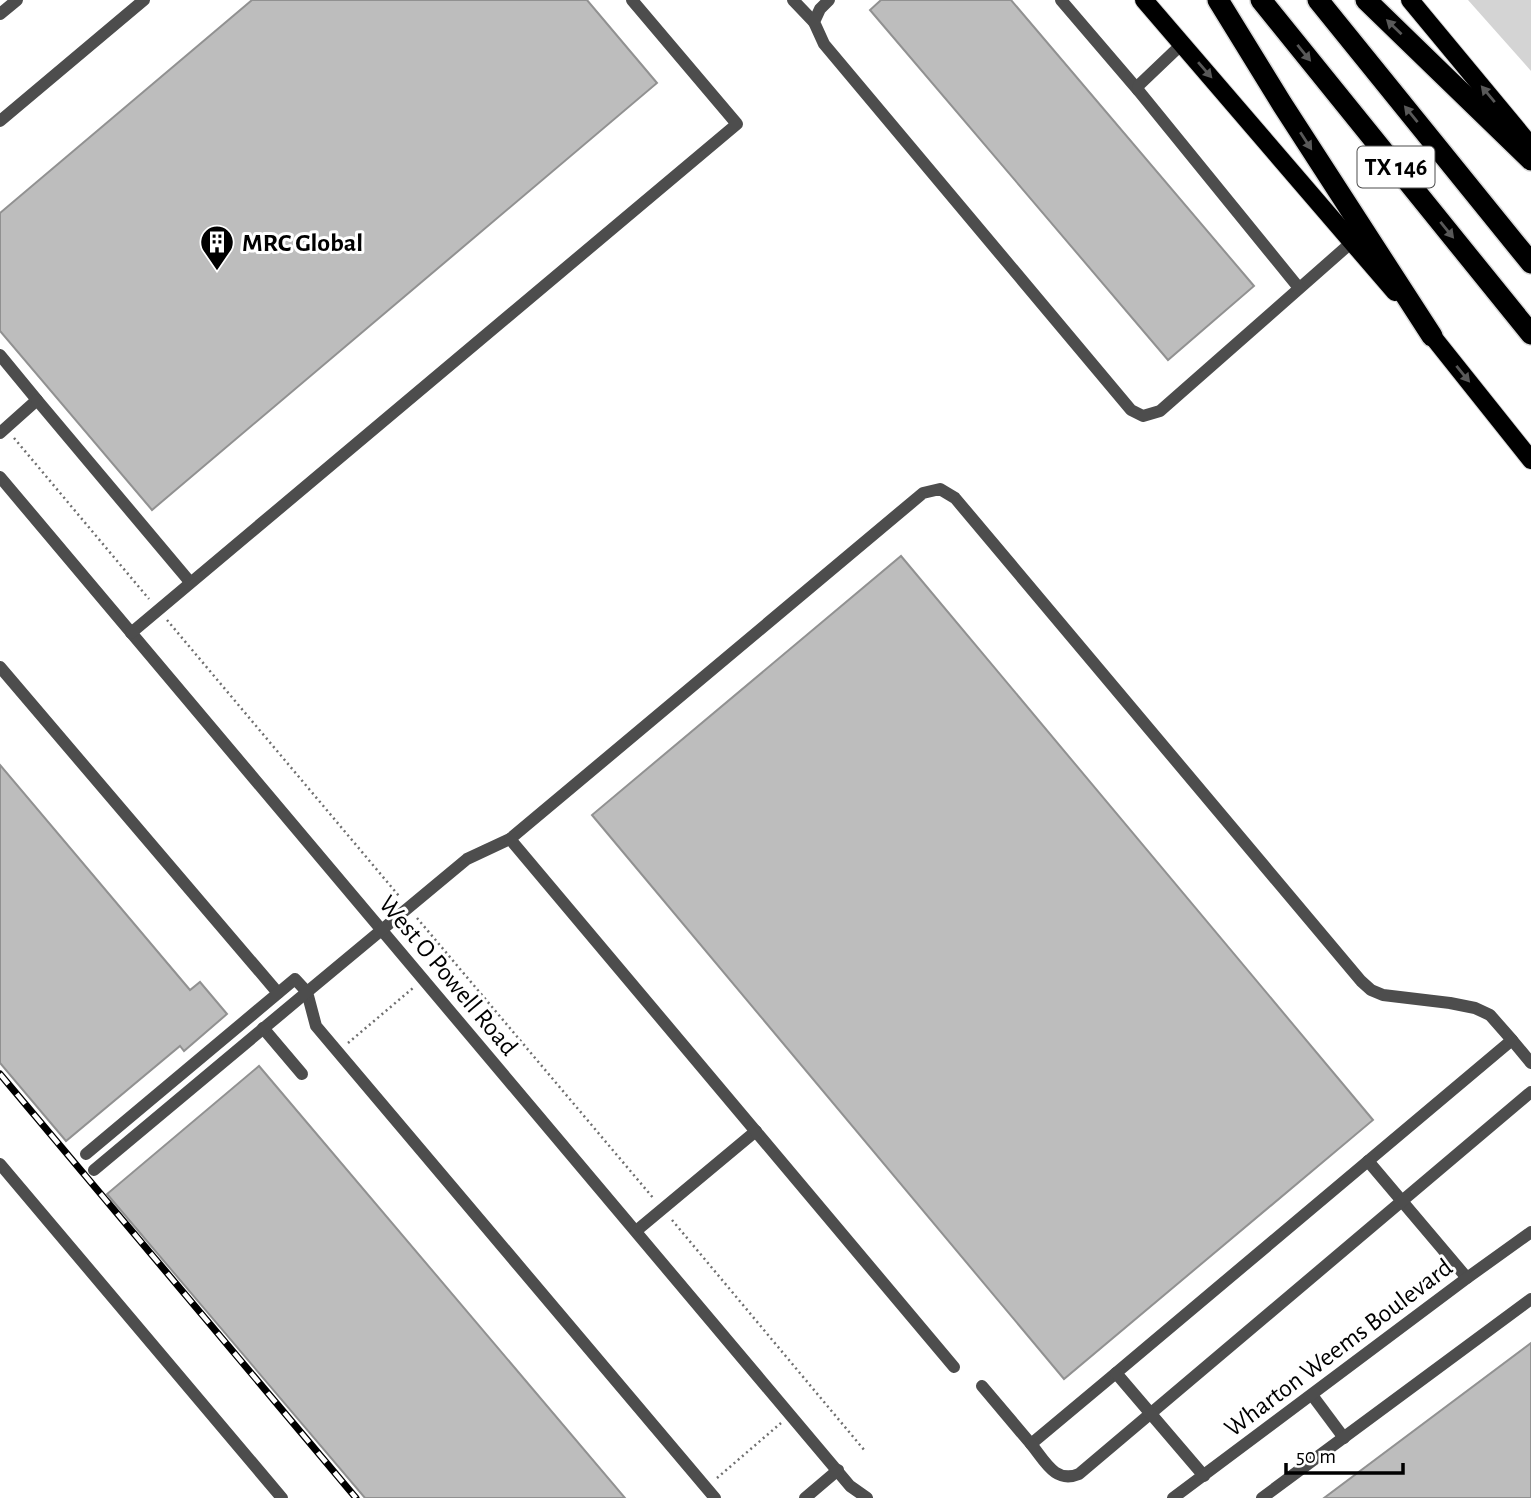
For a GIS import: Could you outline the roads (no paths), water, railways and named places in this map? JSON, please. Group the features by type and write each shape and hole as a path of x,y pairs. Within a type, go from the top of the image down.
{"highway":[{"path":"1219,0 1282,104 1432,335"},
{"name":"TX 146","path":"1261,0 1531,334"},
{"name":"TX 146","path":"1318,0 1531,262"},
{"path":"1366,0 1531,160"}],"main road":[{"path":"1144,0 1432,335 1531,460"},
{"path":"1410,0 1531,146"}],"street":[{"path":"0,14 16,0"},
{"path":"0,121 144,0"},
{"path":"131,633 737,124 632,0"},
{"path":"793,0 814,22 824,44 1131,410 1143,416 1160,411 1352,242"},
{"path":"814,22 820,9 829,0"},
{"path":"1061,0 1299,288"},
{"path":"1138,90 1139,85 1182,44"},
{"path":"0,355 191,582"},
{"path":"3,431 37,400"},
{"name":"West O Powell Road","path":"0,477 850,1486 867,1498"},
{"path":"93,1170 467,859 510,839 923,493 940,489 955,498 1361,981 1371,990 1383,995 1450,1003 1490,1015 1531,1063"},
{"path":"0,667 278,993"},
{"path":"510,839 954,1367"},
{"path":"86,1154 295,979 307,992 316,1026 715,1498"},
{"path":"263,1028 302,1074"},
{"path":"1031,1444 1512,1040"},
{"path":"982,1387 1052,1471 1065,1478 1079,1474 1531,1092"},
{"path":"636,1231 756,1131"},
{"path":"1368,1161 1466,1278"},
{"path":"0,1164 282,1498"},
{"name":"Wharton Weems Boulevard","path":"1173,1498 1531,1232"},
{"path":"1262,1498 1531,1299"},
{"path":"1116,1373 1204,1476"},
{"path":"1312,1395 1344,1438"},
{"path":"805,1498 838,1470"}],"railway":[{"path":"0,1074 356,1498"}],"place":[{"name":"MRC Global","path":"217,272"}]}
